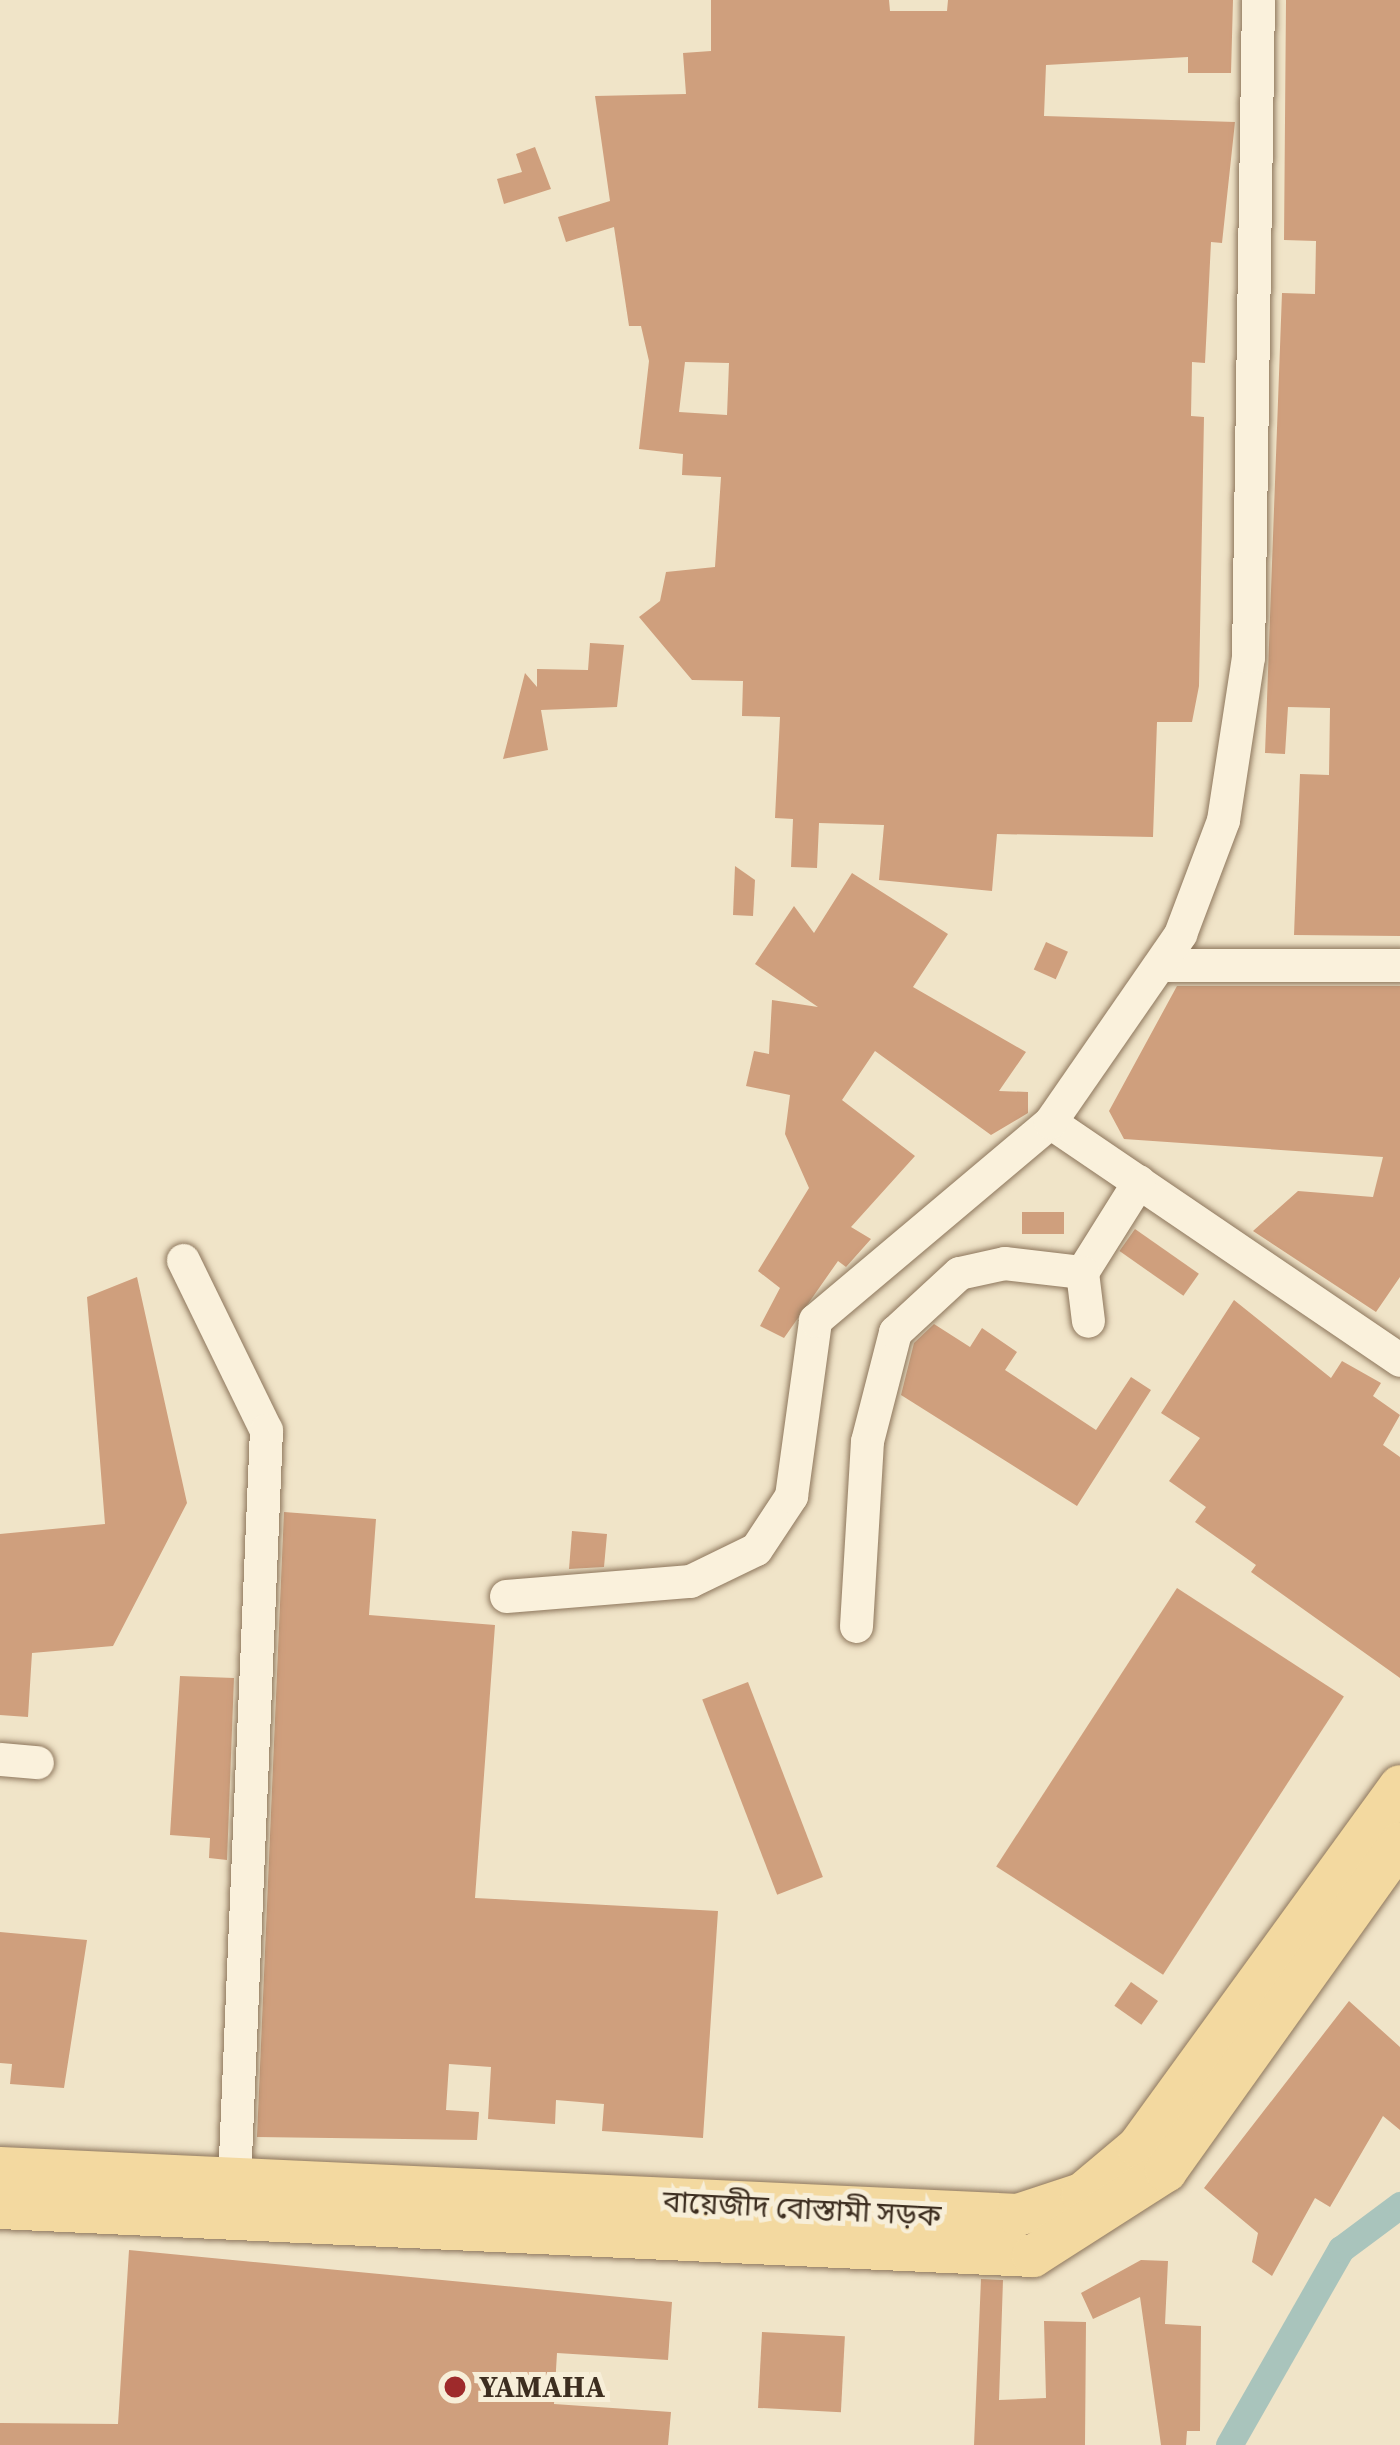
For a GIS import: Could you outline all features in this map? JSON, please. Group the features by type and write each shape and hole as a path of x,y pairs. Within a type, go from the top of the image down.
{"main road":[{"name":"বায়েজীদ বোস্তামী সড়ক","path":"0,2168 941,2217 1018,2215 1082,2194 1138,2147 1210,2060 1400,1786"},
{"name":"বায়েজীদ বোস্তামী সড়ক","path":"0,2207 1033,2256 1166,2171 1400,1843"}],"street":[{"path":"506,1596 690,1581 756,1549 791,1496 815,1320 1051,1122 1162,964 1223,820 1248,657 1258,0"},
{"path":"1162,964 1400,965"},
{"path":"1051,1122 1400,1360"},
{"path":"1088,1321 1082,1272 1139,1181"},
{"path":"183,1260 266,1430 234,2180"},
{"path":"856,1626 867,1441 895,1332 959,1274 1004,1262 1082,1272"},
{"path":"0,1759 37,1762"}],"building":[{"path":"711,0 889,0 890,11 947,11 948,0 1233,0 1231,73 1188,73 1188,57 1046,65 1044,116 1235,122 1222,243 1211,242 1205,363 1192,362 1191,416 1204,417 1199,686 1192,722 1157,722 1153,837 997,834 992,891 879,880 884,825 819,823 817,868 791,867 793,819 775,818 780,717 742,716 743,681 692,680 639,617 660,601 666,572 715,567 721,477 682,475 683,454 639,449 649,361 641,326 629,326 614,227 566,242 558,217 610,201 595,96 686,94 683,53 711,51","holes":["685,362 729,363 727,415 679,412"]},
{"path":"1286,0 1400,0 1400,936 1294,935 1300,774 1329,775 1330,708 1288,707 1285,754 1265,753 1282,293 1315,294 1316,241 1284,240"},
{"path":"535,147 551,189 504,204 497,179 522,172 516,154"},
{"path":"590,643 624,645 617,707 541,710 548,750 503,759 525,673 537,687 537,669 588,670"},
{"path":"735,866 755,880 753,916 733,915"},
{"path":"852,873 948,934 913,987 1026,1052 999,1091 1028,1092 1028,1113 991,1135 875,1051 842,1100 915,1156 851,1227 871,1239 846,1267 838,1261 784,1338 760,1326 780,1288 758,1271 809,1188 785,1134 790,1095 746,1086 754,1051 769,1054 772,1000 818,1007 755,964 794,906 814,933"},
{"path":"1046,942 1068,952 1056,979 1034,969"},
{"path":"1177,986 1400,986 1400,1277 1376,1312 1253,1231 1298,1191 1373,1197 1383,1157 1124,1139 1109,1111"},
{"path":"1022,1212 1064,1212 1064,1234 1022,1234"},
{"path":"1135,1229 1199,1274 1183,1296 1120,1251"},
{"path":"137,1277 187,1503 113,1646 32,1653 28,1717 0,1715 0,1534 105,1524 87,1297"},
{"path":"1234,1300 1331,1378 1342,1361 1381,1383 1373,1396 1400,1415 1383,1445 1400,1457 1400,1678 1251,1572 1256,1565 1195,1522 1206,1507 1169,1481 1200,1438 1161,1413"},
{"path":"934,1324 970,1347 982,1328 1017,1352 1005,1370 1096,1430 1131,1377 1151,1390 1077,1506 901,1395 914,1343"},
{"path":"284,1512 376,1519 369,1615 495,1625 475,1898 718,1911 703,2138 602,2131 604,2104 556,2100 555,2124 488,2119 491,2067 449,2064 446,2110 479,2112 477,2140 257,2137"},
{"path":"572,1531 607,1534 604,1567 569,1569"},
{"path":"1177,1588 1344,1696 1163,1975 996,1866"},
{"path":"180,1676 234,1678 227,1860 209,1858 210,1838 170,1835"},
{"path":"748,1682 823,1877 777,1895 702,1700"},
{"path":"0,1932 87,1940 64,2088 10,2084 12,2064 0,2063"},
{"path":"1131,1982 1158,2001 1141,2025 1114,2006"},
{"path":"1349,2001 1400,2047 1400,2130 1383,2116 1330,2207 1315,2198 1272,2276 1252,2262 1258,2233 1204,2188"},
{"path":"129,2250 672,2302 668,2360 557,2353 554,2404 671,2412 668,2445 0,2445 0,2423 118,2424"},
{"path":"1141,2260 1168,2261 1165,2324 1201,2326 1200,2431 1187,2431 1186,2445 1161,2445 1140,2297 1093,2319 1081,2293"},
{"path":"981,2279 1003,2280 999,2400 1046,2398 1044,2321 1086,2322 1085,2445 974,2445"},
{"path":"762,2332 845,2336 841,2412 758,2408"}],"waterway":[{"path":"1229,2445 1341,2249 1400,2205"}],"place":[{"name":"YAMAHA","path":"455,2387"}]}
